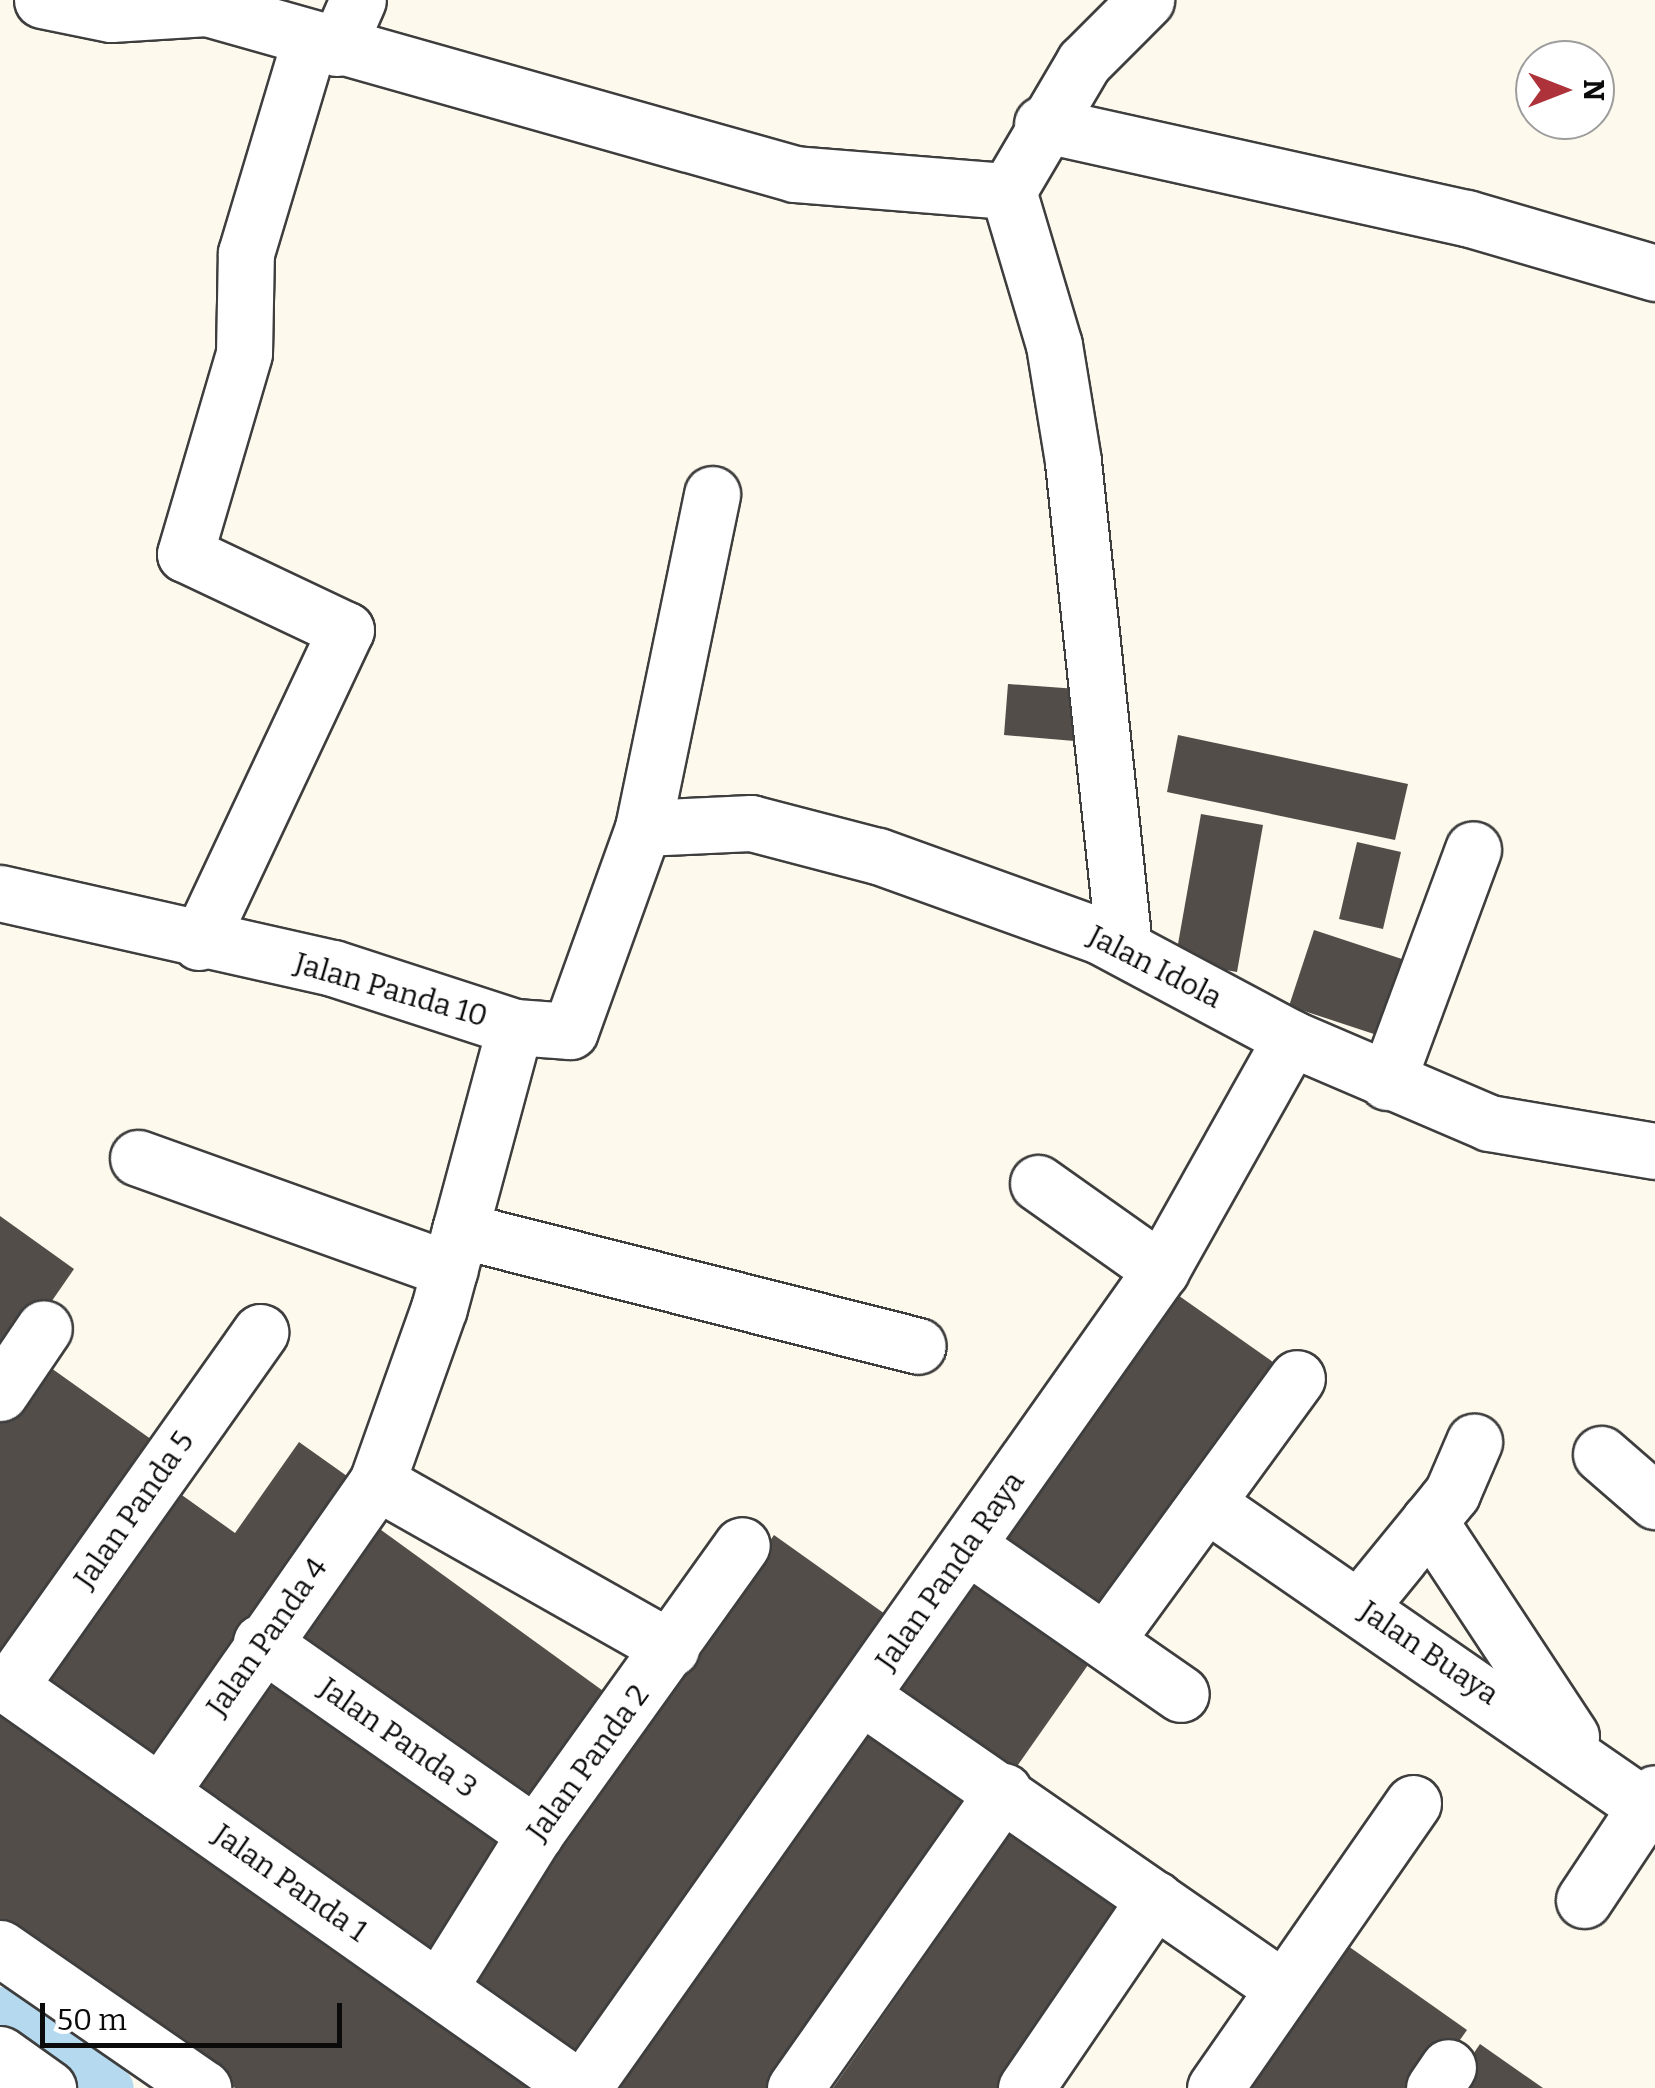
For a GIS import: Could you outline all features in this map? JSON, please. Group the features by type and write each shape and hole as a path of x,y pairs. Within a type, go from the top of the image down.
{"street":[{"path":"42,0 111,14 206,8 335,29 795,174 1008,192"},
{"path":"1124,947 1074,461 1054,344 1008,192 1042,124 1107,33 1146,0"},
{"path":"199,942 346,630 185,554 244,352 246,252 335,29"},
{"path":"1042,124 1466,218 1655,273"},
{"path":"643,828 712,494"},
{"name":"Jalan Idola","path":"643,828 752,823 878,856 1124,947 1291,1038 1489,1123 1655,1151"},
{"name":"Jalan Panda 10","path":"0,894 199,942 334,968 514,1027 556,1034 575,1027 643,828"},
{"path":"1388,1082 1473,849"},
{"name":"Jalan Panda 4","path":"160,1793 261,1642 377,1482 455,1250 514,1027"},
{"name":"Jalan Panda Raya","path":"581,2088 1161,1270 1291,1038"},
{"path":"138,1158 455,1250 918,1346"},
{"path":"1038,1183 1161,1270"},
{"path":"0,1392 44,1328"},
{"name":"Jalan Panda 5","path":"5,1684 260,1332"},
{"path":"1106,1640 1297,1378"},
{"path":"1360,1606 1429,1522 1474,1442"},
{"path":"1602,1454 1655,1501"},
{"path":"377,1482 671,1648"},
{"name":"Jalan Buaya","path":"1206,1505 1591,1766 1650,1800"},
{"path":"1429,1522 1591,1766"},
{"name":"Jalan Panda 2","path":"440,1986 535,1834 742,1545"},
{"path":"968,1546 1181,1694"},
{"name":"Jalan Panda 3","path":"261,1642 535,1834"},
{"name":"Jalan Panda 1","path":"5,1684 581,2088"},
{"path":"862,1696 1269,1978 1277,1993"},
{"path":"795,2088 1004,1791"},
{"path":"1584,1900 1650,1800"},
{"path":"1215,2088 1277,1993 1413,1803"},
{"path":"1026,2088 1155,1899"},
{"path":"0,1948 203,2088"},
{"path":"0,2054 48,2088"}],"building":[{"path":"1008,684 1091,690 1086,742 1004,735"},
{"path":"1178,735 1408,784 1395,840 1167,792"},
{"path":"1201,814 1263,825 1237,972 1175,961"},
{"path":"1357,842 1401,852 1383,929 1339,919"},
{"path":"1314,930 1408,961 1383,1037 1289,1006"},
{"path":"0,1216 74,1269 0,1376"},
{"path":"1165,1286 1290,1374 1106,1638 980,1550"},
{"path":"37,1358 162,1447 0,1660 0,1411"},
{"path":"299,1442 361,1486 164,1769 38,1680 172,1488 235,1533"},
{"path":"377,1527 617,1701 529,1825 288,1652"},
{"path":"774,1535 899,1624 585,2075 460,1986"},
{"path":"977,1556 1102,1645 1006,1782 880,1694"},
{"path":"280,1666 521,1840 433,1964 192,1790"},
{"path":"0,1692 562,2088 235,2088 0,1922"},
{"path":"866,1703 992,1792 786,2088 621,2088 606,2077"},
{"path":"1022,1817 1147,1906 1020,2088 833,2088"},
{"path":"1341,1941 1467,2030 1426,2088 1239,2088"},
{"path":"1480,2044 1543,2088 1450,2088"}],"waterway":[{"path":"0,2008 113,2088"}]}
